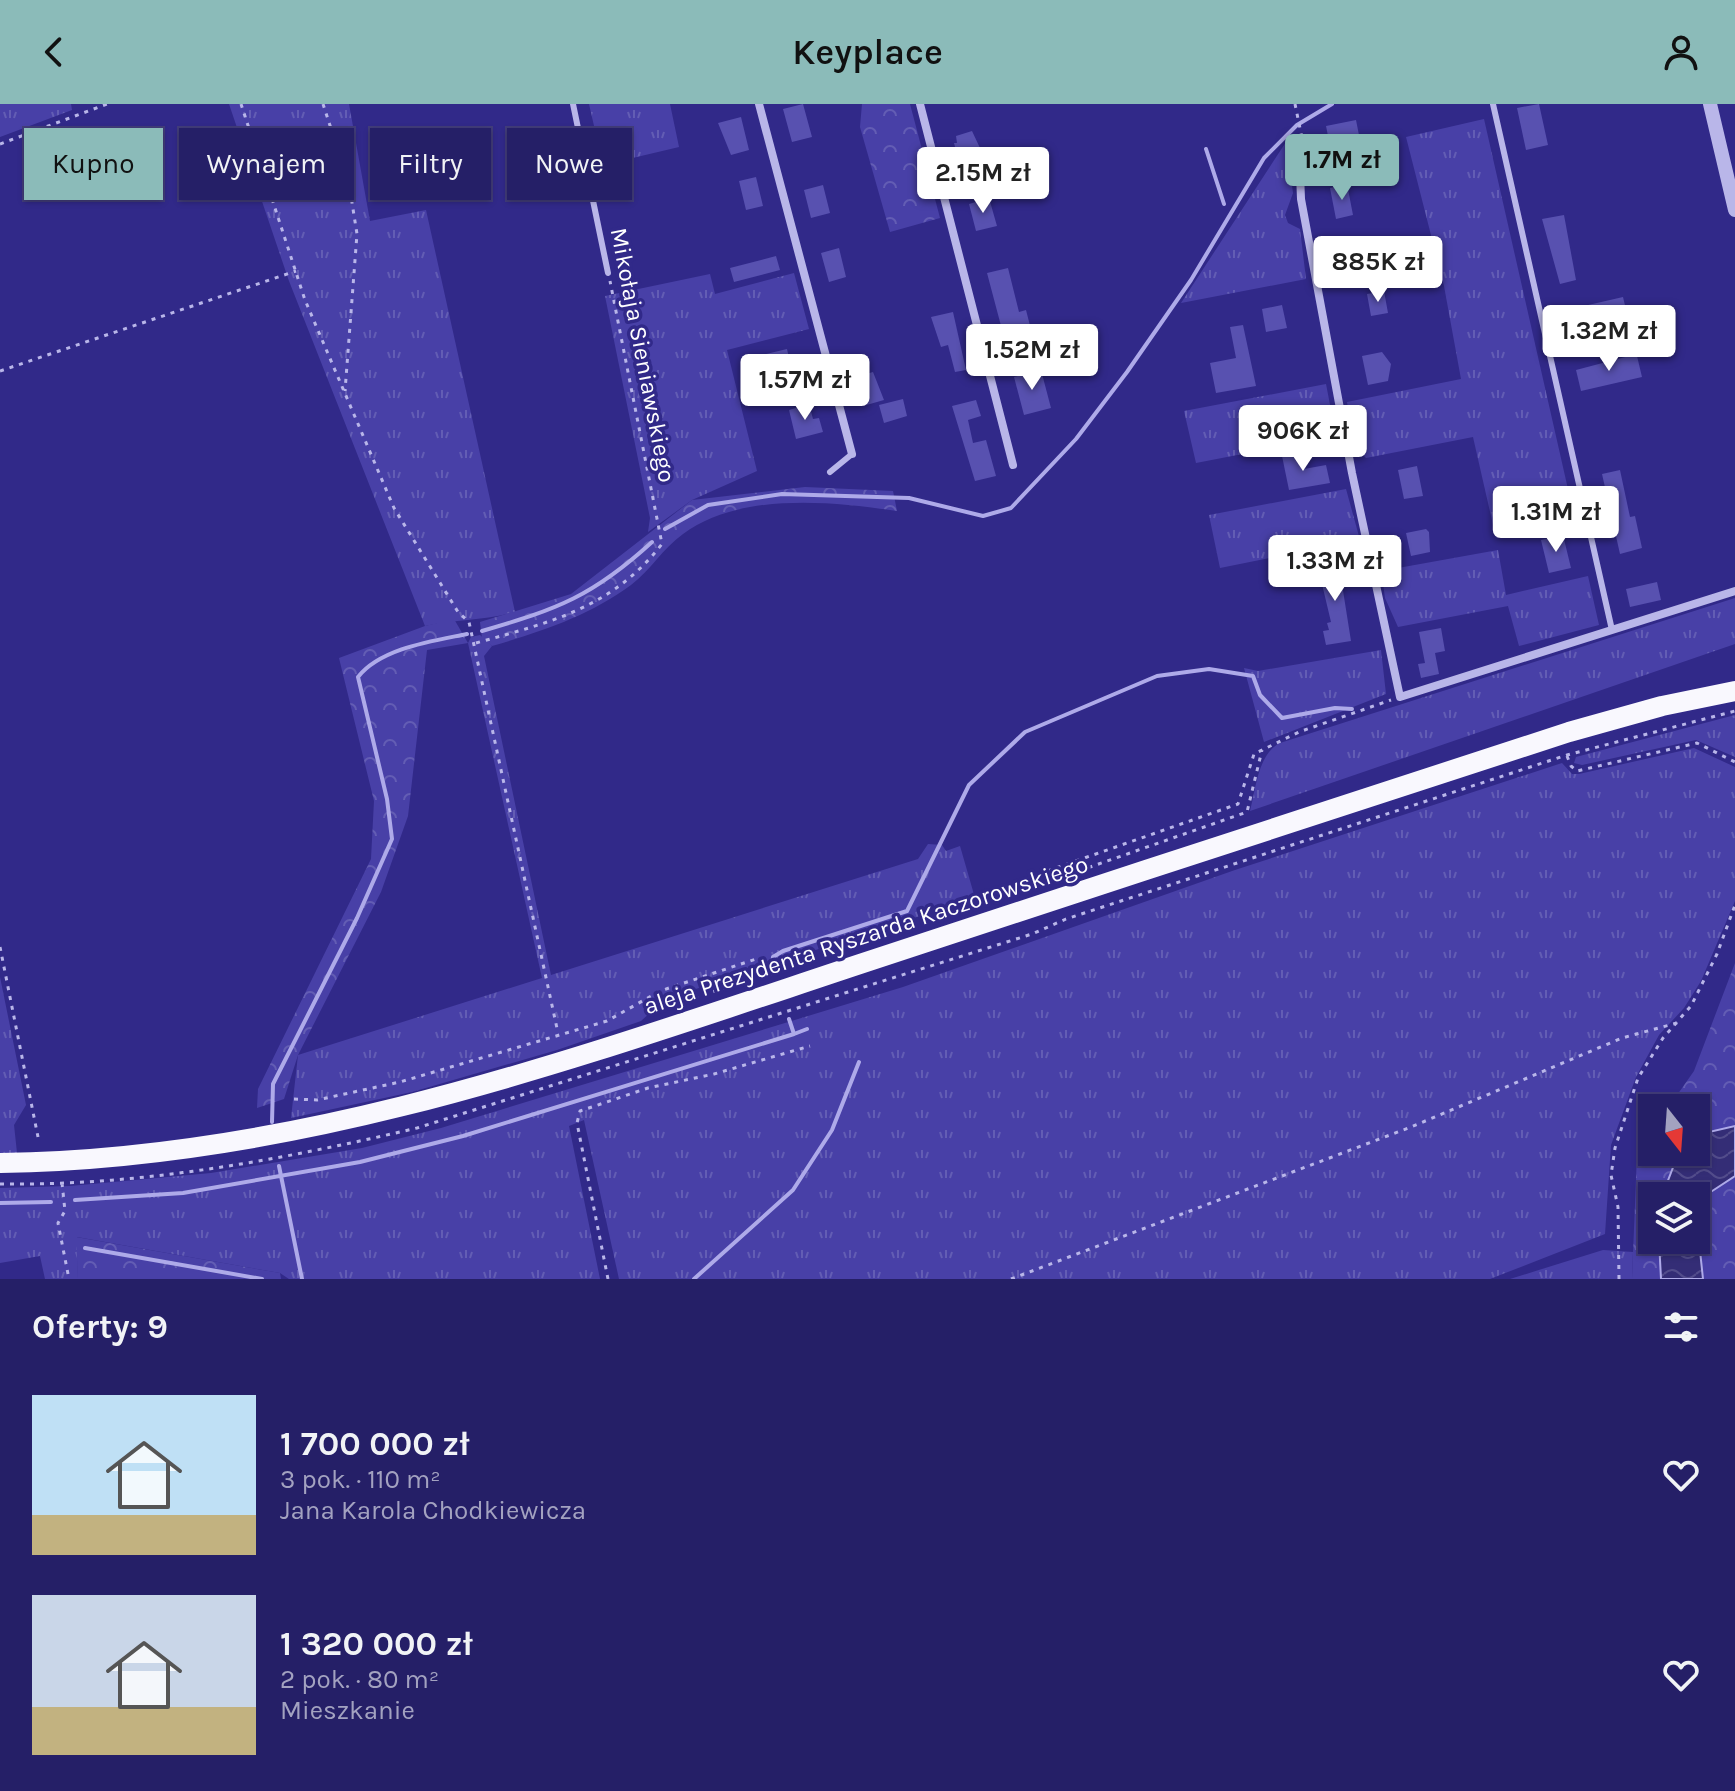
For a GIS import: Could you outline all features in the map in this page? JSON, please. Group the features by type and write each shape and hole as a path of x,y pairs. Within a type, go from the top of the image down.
{"main road":[{"name":"aleja Prezydenta Ryszarda Kaczorowskiego","path":"0,1163 124,1156 230,1144 415,1105 657,1031 1569,732 1662,706 1735,691"}],"street":[{"path":"759,104 852,454"},
{"path":"920,104 1013,465"},
{"path":"1710,104 1735,210"},
{"path":"1299,148 1301,199 1352,473 1400,697 1735,591"}],"lane":[{"name":"Mikołaja Sieniawskiego","path":"573,104 608,273"},
{"path":"1493,104 1612,630"},
{"path":"830,472 852,454"}],"path":[{"path":"0,144 107,104"},
{"path":"241,104 296,271 394,508 458,612 469,622 558,1033"},
{"path":"323,104 349,184 357,234 345,392"},
{"path":"1294,104 1301,127"},
{"path":"0,371 296,271"},
{"name":"Mikołaja Sieniawskiego","path":"476,643 569,616 600,600 640,571 662,544 608,273"},
{"path":"1019,881 1238,804 1254,754 1299,732 1400,697"},
{"path":"1567,755 1571,766 1577,771 1697,743 1735,762"},
{"path":"1005,897 1247,812 1262,750"},
{"path":"1619,1279 1618,1207 1611,1175 1615,1148 1638,1078 1691,1006 1717,954 1735,905"},
{"path":"0,947 38,1137"},
{"path":"294,1099 317,1100 400,1082 607,1021 660,991 759,958"},
{"path":"675,1003 789,969"},
{"path":"1011,1279 1411,1127 1622,1038 1677,1023"},
{"path":"608,1279 577,1123 580,1111 648,1088 714,1074 810,1046"},
{"path":"62,1181 65,1211 58,1223 69,1279"}],"green space":[{"path":"0,104 71,104 72,110 0,137"},
{"path":"229,104 349,104 353,128 237,128"},
{"path":"589,104 670,104 679,147 632,158 632,128 595,128"},
{"path":"862,104 910,104 940,218 890,232 860,127"},
{"path":"1484,119 1575,520 1496,538 1473,437 1366,458 1355,447 1347,402 1461,379 1444,286 1406,137"},
{"path":"354,132 370,221 426,210 515,612 425,626 289,281 262,200 354,200"},
{"path":"1286,142 1293,193 1285,215 1288,223 1300,229 1306,279 1181,303"},
{"path":"794,273 809,329 727,350 757,471 692,500 648,532 650,518 605,296 710,274 715,294"},
{"path":"1326,384 1336,436 1196,463 1184,411"},
{"path":"805,487 893,491 897,511 844,504 787,503 731,511 683,534 638,579 598,606 546,629 492,646 482,638 480,622 571,594 692,500"},
{"path":"1346,489 1360,540 1220,568 1209,515"},
{"path":"1498,550 1506,595 1588,576 1599,625 1519,646 1508,606 1398,627 1385,598 1382,575 1387,570"},
{"path":"1735,598 1735,644 1250,811 1262,763 1280,743"},
{"path":"454,619 468,643 427,650 408,816 381,892 298,1055 284,1099 257,1108 258,1089 371,859 374,801 339,658 425,626"},
{"path":"480,635 492,646 484,656 551,975 918,859 928,844 942,845 946,851 960,846 975,898 665,999 641,1021 557,1050 412,1092 291,1118 298,1055 542,978 468,643 471,637"},
{"path":"1381,650 1386,694 1264,742 1244,668 1258,671"},
{"path":"1735,715 1735,757 1696,740 1582,765 1574,763 1576,757"},
{"path":"1694,748 1735,767 1735,901 1701,981 1684,1008 1659,1035 1636,1077 1611,1145 1605,1234 1490,1279 619,1279 584,1120 569,1126 600,1279 289,1279 280,1273 77,1237 78,1279 45,1279 40,1256 0,1263 0,1188 70,1186 211,1173 362,1148 441,1128 903,987 1235,870 1562,763 1572,774 1579,774"},
{"path":"1735,963 1735,1126 1710,1132 1710,1094 1678,1094 1694,1071"},
{"path":"0,977 26,1105 14,1125 17,1153 0,1153"},
{"path":"1637,1154 1638,1166 1674,1166 1667,1182 1638,1182 1638,1254 1660,1254 1661,1279 1632,1279"},
{"path":"1735,1176 1735,1279 1703,1279 1700,1254 1710,1254 1710,1192"},
{"path":"76,1237 280,1273 281,1279 78,1279"},
{"path":"1603,1250 1633,1252 1632,1279 1510,1279"}],"water":[{"path":"1735,1126 1735,1176 1710,1192 1710,1182 1667,1182 1674,1166 1710,1166 1710,1132"},
{"path":"1660,1254 1700,1254 1703,1279 1661,1279"}],"building":[{"path":"803,104 812,137 792,142 783,109"},
{"path":"1539,104 1548,145 1526,150 1517,108"},
{"path":"741,117 749,150 731,155 718,123"},
{"path":"1356,120 1360,140 1330,146 1326,126"},
{"path":"972,131 980,148 975,157 979,173 963,178 954,143 957,143 956,136"},
{"path":"756,177 763,206 746,210 739,181"},
{"path":"1347,184 1353,215 1336,219 1330,188"},
{"path":"823,185 830,213 811,218 804,190"},
{"path":"989,198 997,226 976,231 969,204"},
{"path":"1564,215 1576,280 1560,284 1542,219"},
{"path":"1350,239 1361,241 1365,261 1358,263 1360,271 1345,274 1339,244"},
{"path":"839,248 846,277 829,282 821,253"},
{"path":"776,256 780,270 734,282 730,268"},
{"path":"1008,268 1019,312 1026,310 1036,349 1009,356 987,273"},
{"path":"1384,291 1388,313 1371,316 1367,294"},
{"path":"1623,297 1628,318 1567,332 1562,311"},
{"path":"1282,305 1287,328 1266,332 1262,309"},
{"path":"953,312 966,370 955,372 948,345 941,347 931,317"},
{"path":"1243,325 1256,386 1216,393 1210,363 1236,358 1230,327"},
{"path":"787,349 791,367 805,363 809,379 757,390 751,369 764,365 762,355"},
{"path":"1382,352 1391,364 1388,381 1368,385 1362,356"},
{"path":"1637,356 1642,377 1581,391 1576,370"},
{"path":"1041,370 1051,408 1024,415 1014,377"},
{"path":"873,372 884,400 863,406 854,386 855,377"},
{"path":"903,399 907,416 884,423 879,405"},
{"path":"976,400 981,416 968,420 973,443 986,440 996,476 975,481 952,406"},
{"path":"809,404 813,419 819,418 823,432 796,439 789,410"},
{"path":"1301,452 1304,469 1326,465 1330,483 1289,490 1282,456"},
{"path":"1417,466 1423,496 1404,499 1398,470"},
{"path":"1620,470 1630,517 1635,516 1642,548 1620,554 1602,474"},
{"path":"1426,529 1429,532 1430,552 1411,556 1406,533"},
{"path":"1563,535 1571,568 1549,573 1541,540"},
{"path":"1338,559 1351,641 1326,645 1323,631 1329,630 1327,623 1331,622 1317,563"},
{"path":"1657,582 1661,600 1630,607 1626,589"},
{"path":"1441,628 1445,651 1435,653 1439,674 1421,678 1418,664 1425,663 1419,632"}],"waterway":[{"path":"665,529 708,505 782,494 909,498 983,516 1011,508 1076,439 1127,372 1191,280 1264,158 1297,125 1332,104"},
{"path":"1206,149 1224,204"},
{"path":"482,631 573,598 611,576 652,542"},
{"path":"272,1122 273,1084 357,918 392,839 387,799 358,677 368,667 394,652 467,634"},
{"path":"772,965 773,957 783,951 907,911 969,785 1025,732 1157,676 1209,669 1253,676 1260,695 1282,718 1335,708 1352,709"},
{"path":"789,1019 794,1034 807,1029"},
{"path":"75,1200 183,1193 360,1162 463,1136 794,1034"},
{"path":"694,1279 793,1190 832,1130 859,1062"},
{"path":"279,1166 302,1279"},
{"path":"0,1203 51,1202"},
{"path":"85,1248 262,1279"}]}
